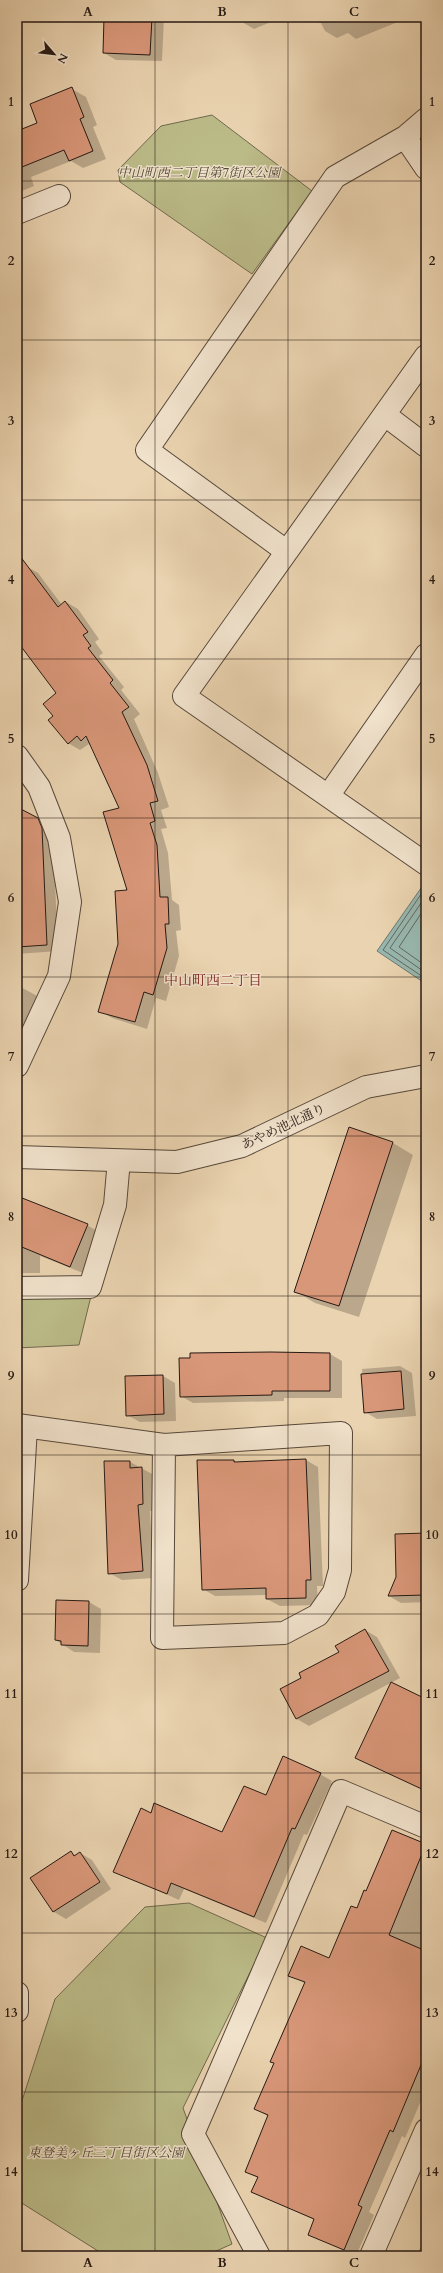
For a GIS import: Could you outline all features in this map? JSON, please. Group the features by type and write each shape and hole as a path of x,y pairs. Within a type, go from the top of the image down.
{"street":[{"path":"286,550 147,450 335,177 405,137 426,119"},
{"path":"405,137 426,168"},
{"path":"17,213 59,196"},
{"path":"426,356 286,550 184,696 426,864"},
{"path":"384,415 426,446"},
{"path":"328,796 426,655"},
{"path":"17,756 39,787 59,838 70,902 59,976 17,1066"},
{"name":"あやめ池北通り","path":"17,1157 177,1162 242,1146 366,1087 426,1076"},
{"path":"17,1288 90,1287 115,1205 118,1171"},
{"path":"17,1580 21,1426 164,1445 341,1433 340,1570 334,1592 318,1615 284,1633 162,1638 164,1445"},
{"path":"259,2256 193,2134 341,1791 426,1827"},
{"path":"17,1993 19,1993 17,2011"},
{"path":"371,2256 426,2130"}],"green space":[{"name":"中山町西二丁目第7街区公園","path":"212,115 312,191 252,274 120,182 118,170 161,126"},
{"path":"92,1292 79,1345 17,1348 17,1298"},
{"name":"東登美ヶ丘三丁目街区公園","path":"189,1903 267,1938 183,2108 232,2244 205,2256 106,2256 17,2200 17,2116 55,1999 145,1907"}],"water":[{"path":"426,881 426,984 377,951"}],"building":[{"path":"104,17 152,17 150,55 103,53"},
{"path":"72,87 84,117 80,119 93,151 69,161 64,150 17,169 17,131 37,123 30,104"},
{"path":"17,552 58,607 65,601 88,632 83,635 91,646 88,648 113,680 110,683 129,707 122,712 147,765 158,801 150,803 155,821 150,823 157,845 160,897 168,897 169,924 165,924 167,948 153,995 144,992 135,1022 98,1012 118,944 115,891 127,890 103,812 119,808 86,736 81,741 77,736 68,744 48,720 53,716 43,704 56,693 17,641"},
{"path":"17,807 38,818 42,828 47,945 17,947"},
{"path":"349,1127 393,1142 339,1306 294,1292"},
{"path":"17,1196 88,1224 70,1267 17,1245"},
{"path":"190,1353 330,1353 330,1391 272,1391 272,1395 180,1397 179,1358 190,1358"},
{"path":"401,1371 404,1409 364,1413 361,1374"},
{"path":"163,1375 164,1414 126,1416 125,1376"},
{"path":"306,1459 311,1580 306,1580 306,1598 266,1599 266,1588 202,1590 197,1460 234,1460 234,1462"},
{"path":"104,1461 130,1461 130,1468 142,1467 143,1504 138,1505 143,1571 108,1574"},
{"path":"426,1533 426,1595 388,1596 396,1577 395,1534"},
{"path":"56,1600 89,1601 88,1646 61,1645 61,1641 55,1640"},
{"path":"365,1629 389,1671 296,1719 280,1689 301,1678 299,1673 339,1652 335,1646"},
{"path":"391,1682 426,1699 426,1791 355,1758"},
{"path":"283,1756 321,1773 295,1829 292,1828 254,1917 171,1883 167,1894 113,1872 141,1808 151,1813 154,1803 222,1832 244,1786 266,1795"},
{"path":"392,1830 426,1844 389,1935 426,1951 426,2053 393,2132 390,2130 358,2205 362,2207 344,2250 308,2235 314,2219 251,2192 258,2177 245,2172 268,2115 254,2109 274,2063 270,2062 305,1982 288,1976 301,1946 329,1958 351,1906 357,1908 364,1890 366,1891"},
{"path":"71,1851 74,1856 80,1852 100,1882 53,1912 30,1878"}],"district":[{"name":"中山町西二丁目","path":"213,980"}]}
